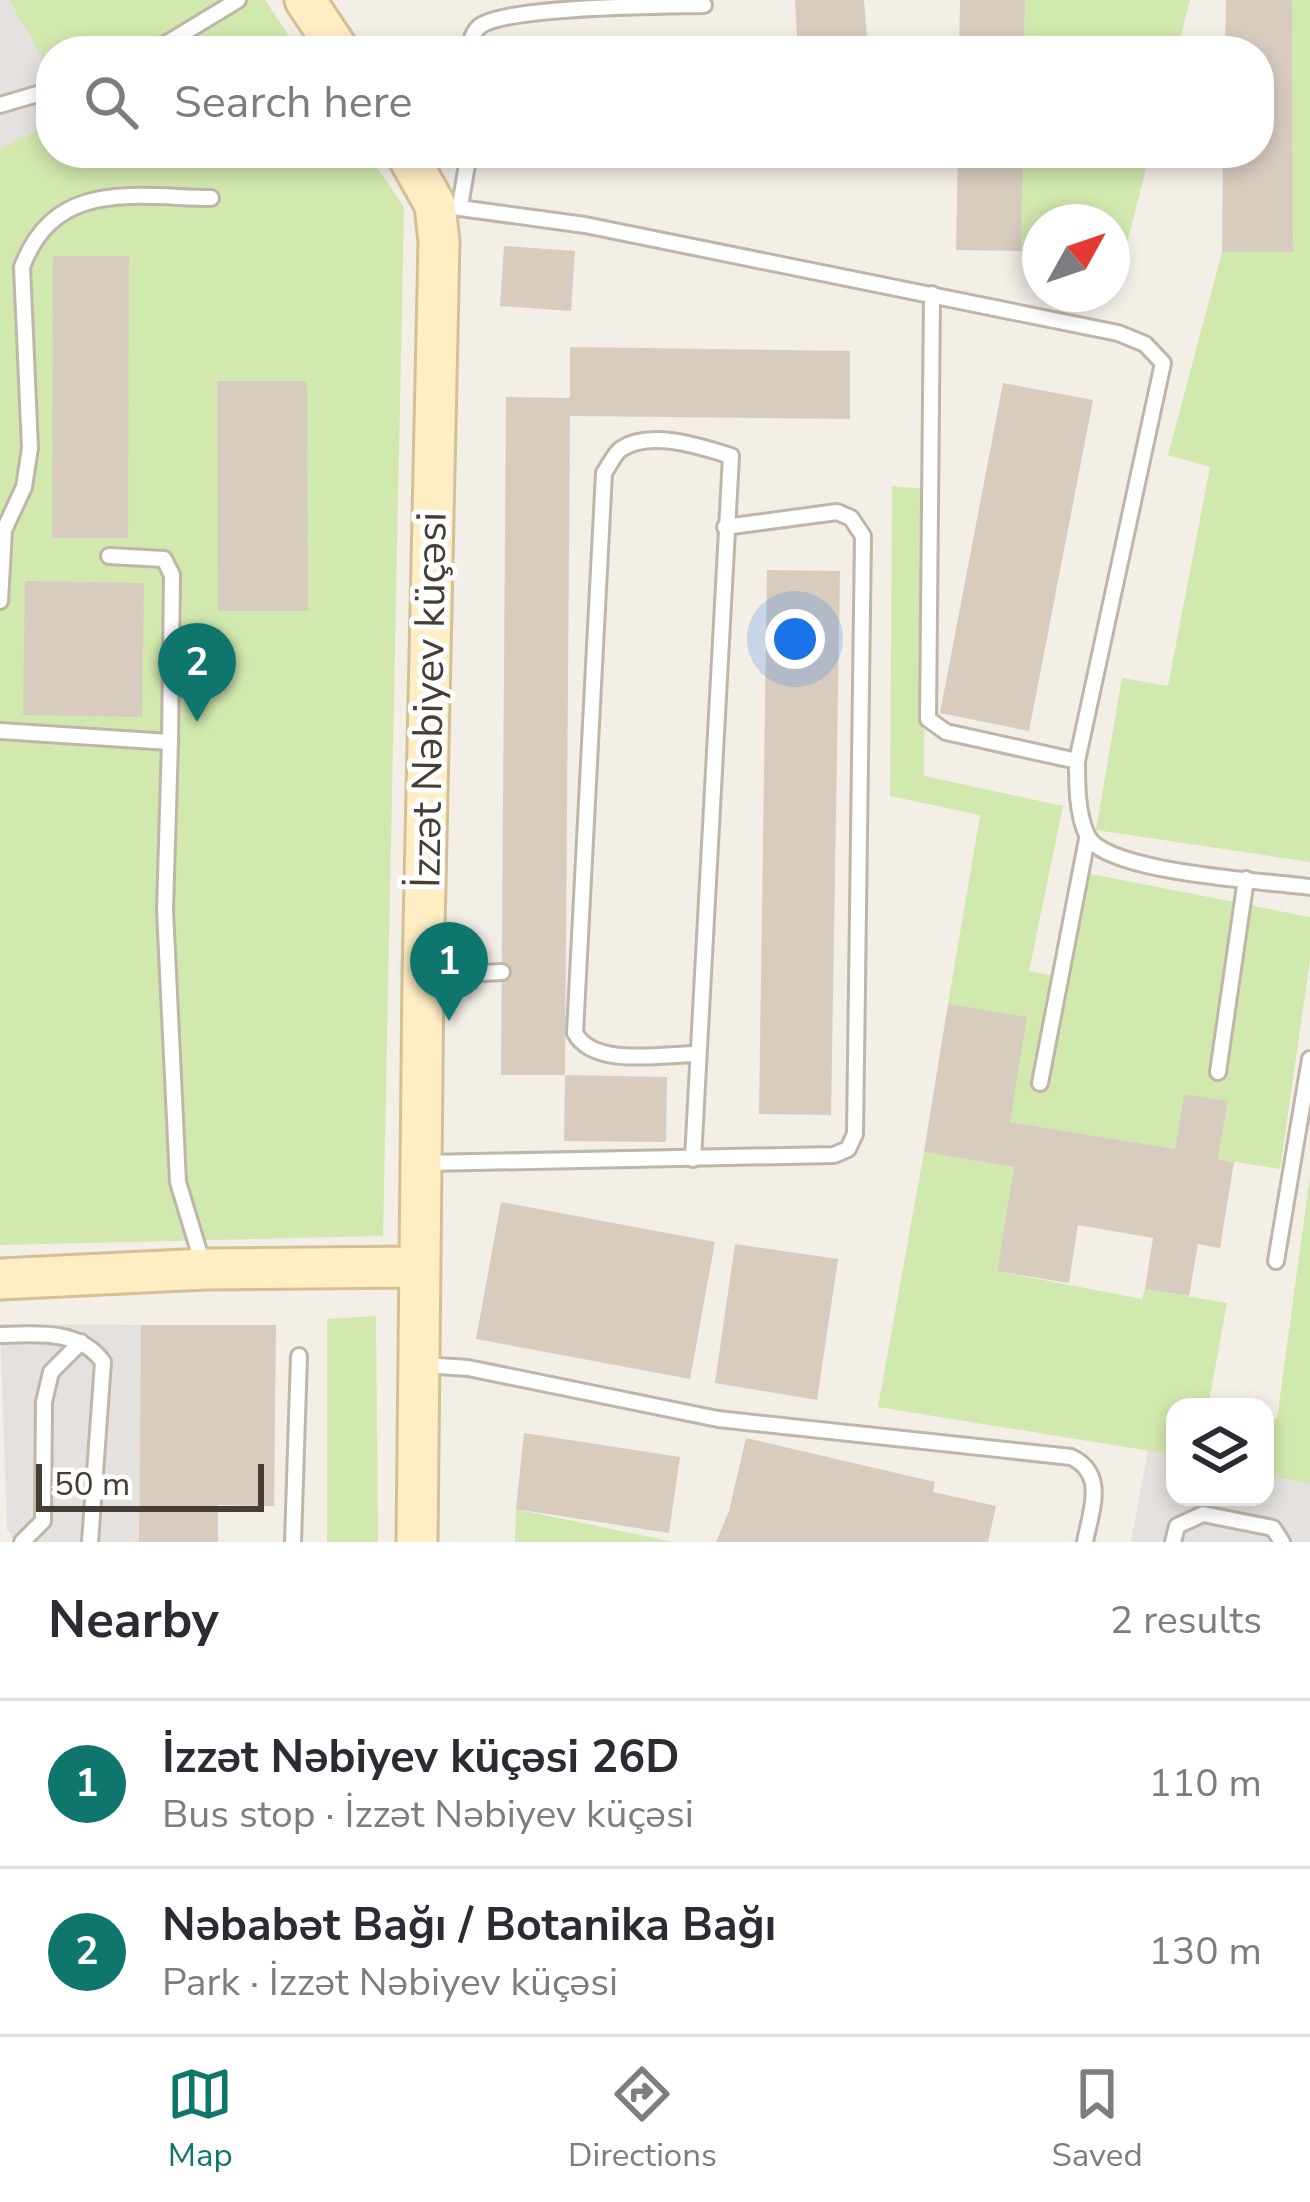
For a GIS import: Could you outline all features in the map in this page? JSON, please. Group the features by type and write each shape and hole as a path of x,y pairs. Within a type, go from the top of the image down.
{"main road":[{"path":"305,0 329,36"},
{"name":"İzzət Nəbiyev küçəsi","path":"417,1542 418,1267 439,242 448,206 418,168"},
{"path":"0,1279 205,1269 418,1267"}],"lane":[{"path":"179,36 238,0"},
{"path":"472,36 486,22 588,3 704,5"},
{"path":"0,106 36,95"},
{"path":"463,168 448,206 585,225 1118,333 1145,344 1163,363 1077,761 1077,789 1088,838 1040,1083"},
{"path":"0,601 4,530 24,487 30,448 22,267 32,239 62,210 113,197 211,198"},
{"path":"932,294 928,719 946,732 1077,761"},
{"path":"692,1159 698,1054 725,527 731,456 680,441 637,443 620,449 604,473 571,969 575,1033 582,1046 600,1054 698,1054"},
{"path":"420,1163 834,1155 848,1149 855,1134 863,536 851,518 837,512 725,527"},
{"path":"110,556 164,559 172,575 165,910 178,1182 205,1269"},
{"path":"0,731 170,742"},
{"path":"1088,838 1107,856 1129,862 1310,886"},
{"path":"1218,1072 1246,879"},
{"path":"423,976 502,972"},
{"path":"1276,1261 1310,1059"},
{"path":"0,1335 51,1335 81,1342 93,1348 103,1362 90,1542"},
{"path":"22,1542 43,1521 44,1402 51,1372 81,1342"},
{"path":"293,1542 299,1356"},
{"path":"419,1365 468,1368 718,1418 1071,1457 1084,1463 1096,1488 1085,1542"},
{"path":"1173,1542 1177,1526 1204,1514 1273,1528 1282,1542"}],"green space":[{"path":"0,0 265,0 289,36 36,36 36,168 377,168 404,207 383,1236 0,1245"},
{"path":"1025,0 1190,0 1181,36 1024,36"},
{"path":"1292,0 1310,0 1310,862 1096,830 1122,678 1168,686 1210,467 1168,455 1222,252 1293,251"},
{"path":"1023,168 1146,168 1130,232 1130,204 1022,204 1021,251"},
{"path":"892,486 925,489 924,776 1063,806 1029,971 1054,976 1076,871 1310,917 1310,960 1280,1169 1218,1159 1228,1102 1184,1094 1175,1149 1010,1122 948,1004 980,815 890,796"},
{"path":"924,1152 1014,1167 997,1271 1142,1299 1145,1289 1227,1303 1210,1398 1166,1398 1166,1454 878,1407"},
{"path":"1310,1176 1310,1484 1274,1477 1277,1419"},
{"path":"376,1316 378,1542 327,1542 327,1319"},
{"path":"516,1509 673,1542 515,1542"}],"shaded area":[{"path":"0,0 9,0 36,46 36,131 0,149"},
{"path":"0,1324 141,1325 139,1542 16,1542 7,1530"},
{"path":"1148,1450 1166,1453 1166,1506 1274,1506 1274,1477 1310,1484 1310,1542 1131,1542"}],"building":[{"path":"795,0 864,0 867,36 797,36"},
{"path":"960,0 1025,0 1024,36 959,36"},
{"path":"1226,0 1292,0 1293,252 1222,252 1223,168 1274,168 1274,36 1225,36"},
{"path":"958,168 1023,168 1021,251 956,250"},
{"path":"504,246 575,251 571,311 500,306"},
{"path":"53,256 129,256 128,538 52,538"},
{"path":"570,347 850,351 850,419 570,416 565,1075 501,1075 506,397 570,398"},
{"path":"217,381 307,381 308,611 218,611"},
{"path":"1003,383 1093,400 1029,731 940,713"},
{"path":"767,570 840,571 831,1115 759,1114"},
{"path":"25,581 144,583 142,717 23,715"},
{"path":"948,1004 1027,1017 1010,1122 1175,1149 1184,1094 1228,1101 1218,1159 1234,1162 1220,1248 1198,1244 1189,1296 1145,1289 1153,1238 1078,1225 1069,1283 997,1271 1014,1167 924,1152"},
{"path":"565,1075 667,1077 666,1142 564,1141"},
{"path":"501,1202 715,1242 690,1379 476,1339"},
{"path":"735,1244 838,1259 817,1400 715,1383"},
{"path":"141,1325 276,1325 274,1506 218,1505 218,1542 139,1542"},
{"path":"524,1433 680,1457 669,1533 516,1509"},
{"path":"746,1438 935,1482 933,1492 996,1506 988,1542 716,1542 729,1511"}],"place":[{"name":"Nəbabət Bağı / Botanika Bağı","path":"197,722"},
{"name":"İzzət Nəbiyev küçəsi 26D","path":"449,1021"}]}
